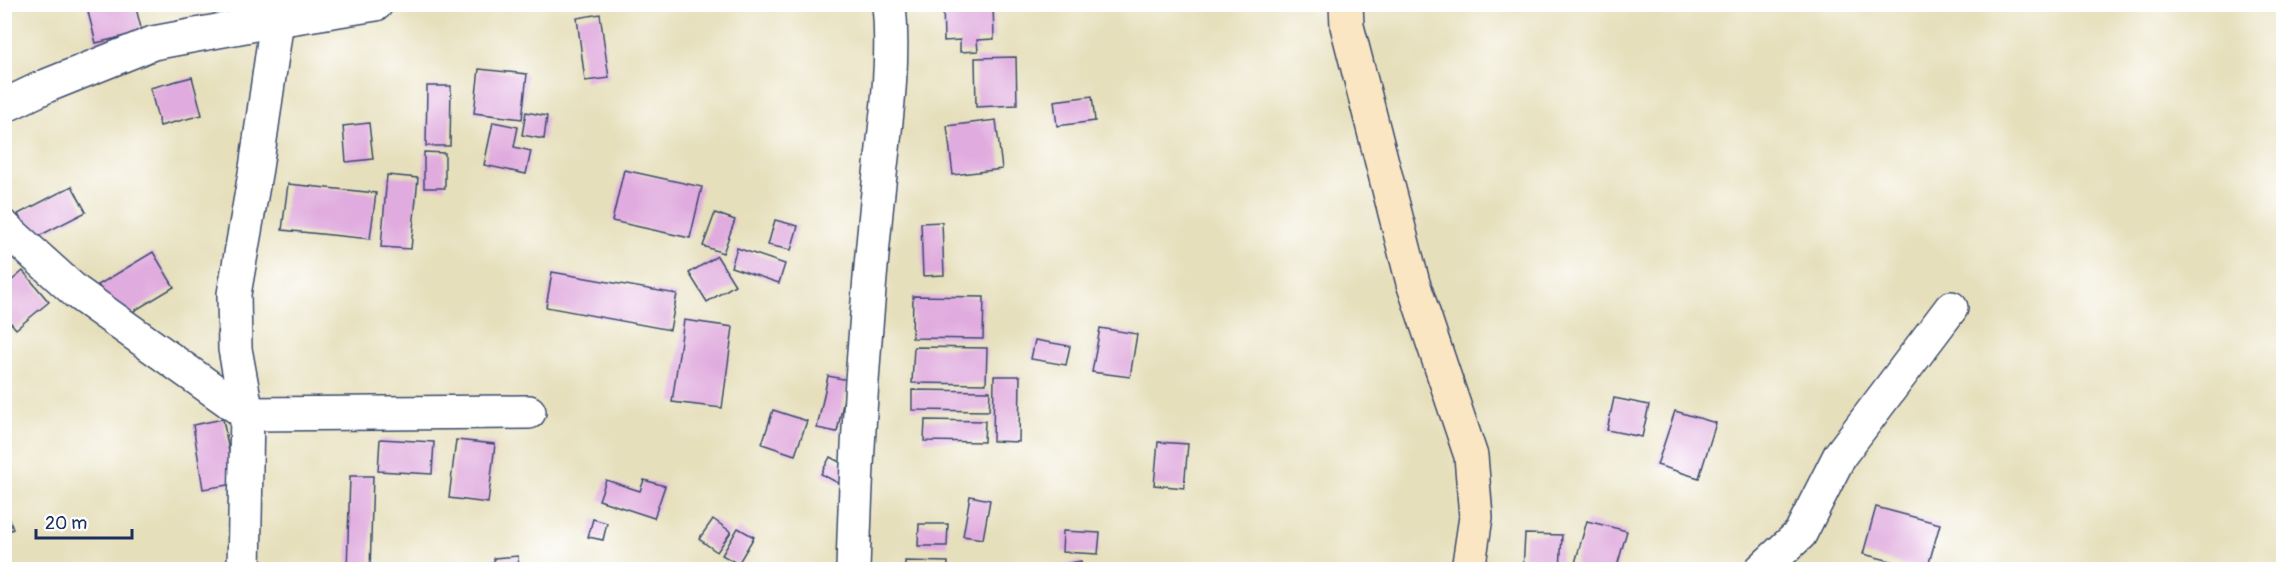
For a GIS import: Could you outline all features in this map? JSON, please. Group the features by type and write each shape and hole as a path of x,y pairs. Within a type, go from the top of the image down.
{"street":[{"path":"4,106 46,86 153,43 376,4"},
{"path":"853,570 856,470 866,316 887,101 891,30 889,4"},
{"path":"1346,4 1347,26 1413,283 1471,456 1476,517 1468,570"},
{"path":"244,570 247,414 235,348 234,294 256,168 277,20"},
{"path":"4,227 76,292 247,414 529,412"},
{"path":"1761,570 1800,534 1840,455 1951,308"}],"building":[{"path":"86,4 135,4 142,32 96,43"},
{"path":"943,4 993,4 994,39 977,40 978,51 960,52 960,40 944,41"},
{"path":"600,14 609,78 585,81 577,18"},
{"path":"1016,57 1017,105 976,107 975,58"},
{"path":"479,69 527,74 522,119 474,113"},
{"path":"192,77 202,115 160,126 150,88"},
{"path":"427,86 451,86 450,146 426,146"},
{"path":"1092,96 1095,121 1057,126 1054,101"},
{"path":"526,112 547,116 544,139 522,135"},
{"path":"996,120 1002,169 953,175 947,126"},
{"path":"493,122 518,127 514,147 531,151 526,174 484,165"},
{"path":"369,123 373,159 346,162 343,126"},
{"path":"424,152 445,153 445,188 424,188"},
{"path":"624,170 702,187 690,238 612,221"},
{"path":"387,175 418,178 411,249 381,247"},
{"path":"288,184 376,193 370,239 282,230"},
{"path":"72,186 86,212 31,240 18,214"},
{"path":"715,213 735,220 723,253 703,246"},
{"path":"775,220 798,226 791,250 768,245"},
{"path":"942,222 944,275 923,276 921,223"},
{"path":"737,248 785,264 779,283 731,267"},
{"path":"153,252 174,287 119,320 98,285"},
{"path":"717,256 735,285 707,302 689,273"},
{"path":"23,271 49,302 16,329 4,315 4,287"},
{"path":"552,272 677,294 670,330 546,307"},
{"path":"913,296 984,297 983,339 912,338"},
{"path":"684,320 733,327 722,408 672,402"},
{"path":"1100,328 1137,334 1130,377 1092,372"},
{"path":"1035,340 1070,346 1066,365 1031,359"},
{"path":"914,347 987,348 986,384 912,383"},
{"path":"828,376 848,380 837,432 817,428"},
{"path":"994,376 1020,376 1019,442 993,441"},
{"path":"912,390 990,391 989,411 912,410"},
{"path":"1614,398 1649,405 1642,437 1607,430"},
{"path":"773,410 807,421 795,455 762,444"},
{"path":"1675,411 1716,423 1699,478 1657,465"},
{"path":"223,419 235,484 203,489 193,425"},
{"path":"925,420 985,421 984,442 924,441"},
{"path":"380,439 434,442 432,474 378,471"},
{"path":"456,440 495,444 488,503 449,498"},
{"path":"1158,442 1188,444 1184,488 1154,485"},
{"path":"830,457 849,467 840,484 821,474"},
{"path":"350,476 373,476 370,570 347,570"},
{"path":"606,480 640,491 644,480 665,486 654,518 599,500"},
{"path":"970,496 990,500 983,539 963,536"},
{"path":"4,506 13,529 4,533"},
{"path":"1876,507 1940,524 1927,570 1863,554"},
{"path":"593,519 607,523 603,540 588,537"},
{"path":"713,519 731,532 717,552 699,539"},
{"path":"1587,521 1627,531 1616,570 1573,570"},
{"path":"919,524 948,524 947,546 918,546"},
{"path":"738,528 754,537 738,564 722,555"},
{"path":"1063,531 1100,533 1098,554 1062,552"},
{"path":"1525,534 1562,535 1560,570 1523,570"},
{"path":"518,556 519,570 494,570 494,558"},
{"path":"905,561 948,562 948,570 905,570"},
{"path":"1081,561 1083,570 1046,570 1045,568"}]}
